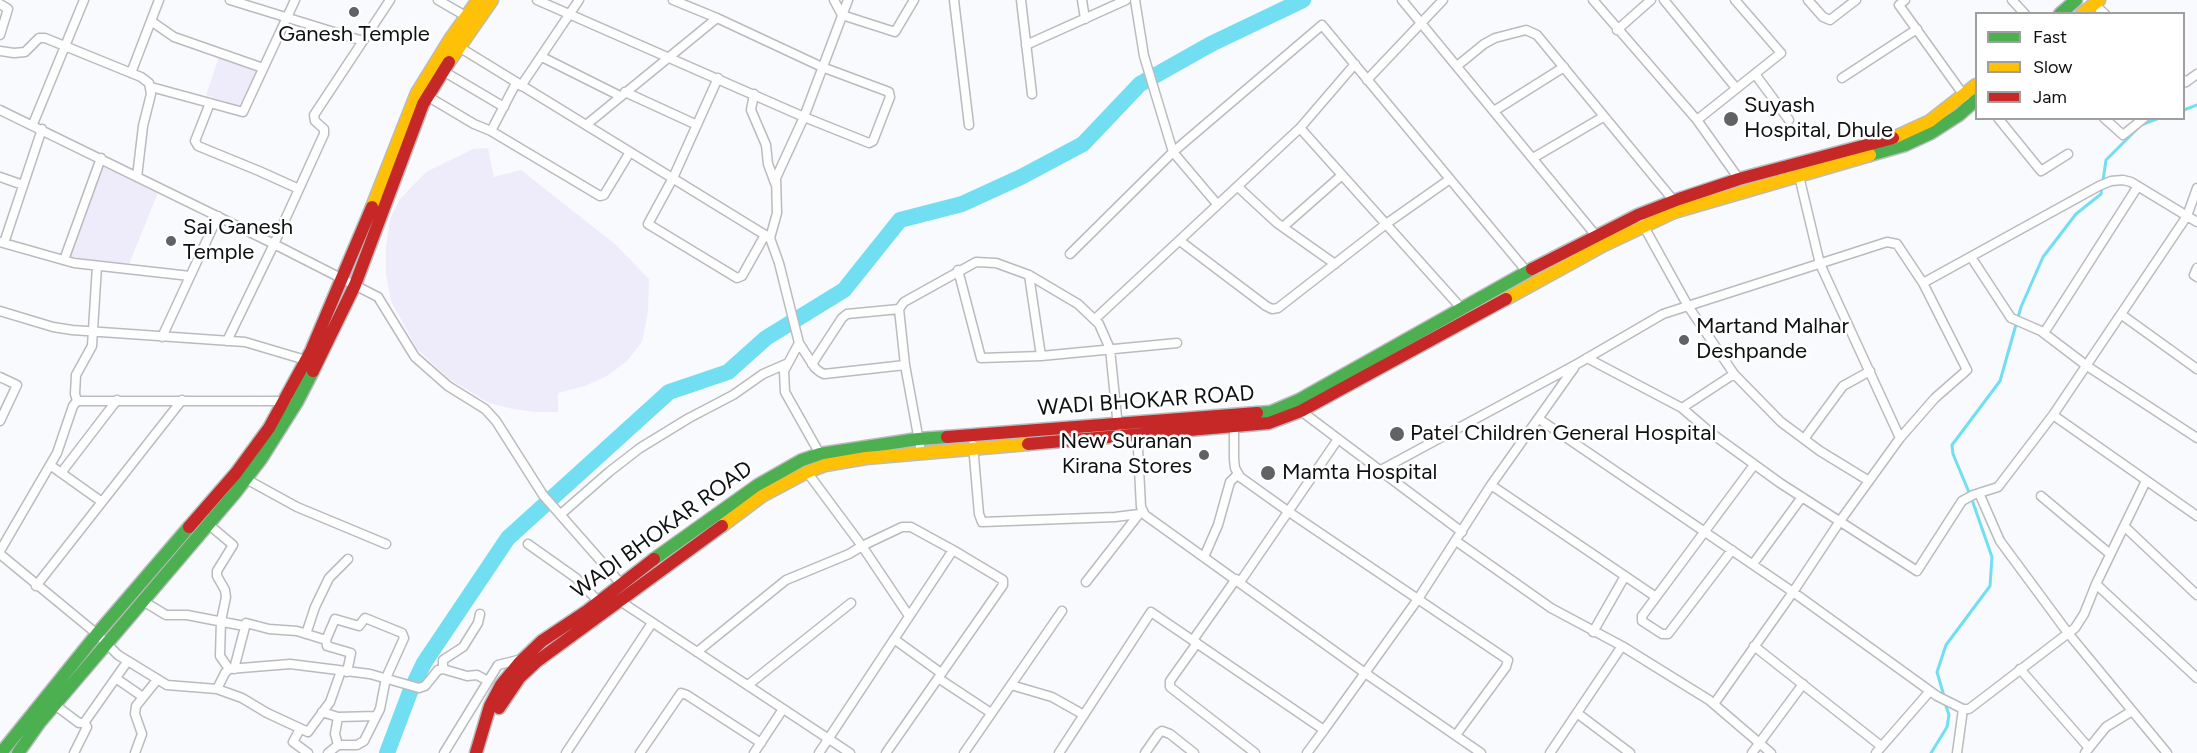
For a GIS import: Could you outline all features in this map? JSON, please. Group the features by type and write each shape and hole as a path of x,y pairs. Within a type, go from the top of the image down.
{"main road":[{"path":"471,19 478,0"},
{"path":"312,362 343,278 423,82 471,19 492,0"},
{"path":"2062,12 2076,0"},
{"path":"2084,12 2096,2"},
{"path":"18,753 55,705 246,479 355,285 427,96 459,47 462,32"},
{"name":"WADI BHOKAR ROAD","path":"1640,220 1905,145 1931,133 1971,100"},
{"name":"WADI BHOKAR ROAD","path":"1234,422 1289,405 1527,271 1600,240 1674,201 1739,179 1898,137 1971,100"},
{"name":"WADI BHOKAR ROAD","path":"486,753 496,713 507,694 536,663 762,496 807,472 822,459 921,452 973,442 1234,422 1269,423 1301,411 1471,318 1536,282 1600,240"},
{"path":"1,753 97,634 250,456 291,401"},
{"name":"WADI BHOKAR ROAD","path":"476,753 490,706 501,685 523,659 542,641 758,485 787,468 918,439 973,442"},
{"path":"19,729 30,737"}],"street":[{"path":"33,124 84,0"},
{"path":"131,73 159,0"},
{"path":"230,0 363,41"},
{"path":"0,51 25,52 42,38 141,77 151,87 243,112 295,0"},
{"path":"227,341 325,131 315,121 314,115 390,0"},
{"path":"438,0 471,19"},
{"path":"537,0 804,117 872,143 890,97 889,92 822,67 673,0"},
{"path":"491,131 504,107 542,57 579,0"},
{"path":"834,0 842,15 894,32 915,0"},
{"path":"776,183 804,117 848,0"},
{"path":"954,0 969,125"},
{"path":"1022,0 1032,94"},
{"path":"1082,0 1085,19"},
{"path":"1026,45 1126,0"},
{"path":"1135,0 1144,56 1173,152 1217,204"},
{"path":"1402,0 1600,240"},
{"path":"1367,80 1443,0"},
{"path":"1593,0 1697,120 1739,179"},
{"path":"1617,30 1651,0"},
{"path":"1664,0 1736,88"},
{"path":"1697,120 1780,53 1736,0"},
{"path":"1808,0 1823,17 1830,20 1856,0"},
{"path":"2012,0 2023,12"},
{"path":"1899,2 1971,100"},
{"path":"0,4 8,9 0,35"},
{"path":"586,125 717,18"},
{"path":"151,21 174,37 263,68"},
{"path":"1070,254 1173,152 1322,25 1536,282"},
{"path":"1842,78 1917,29"},
{"path":"1457,66 1495,38 1526,30 1537,34 1674,201"},
{"path":"459,47 767,237 779,263 799,341 815,368 824,374 905,365"},
{"path":"542,57 697,125"},
{"path":"1095,319 1300,128 1355,64"},
{"path":"1494,111 1564,67"},
{"path":"443,71 504,107"},
{"path":"1755,74 1789,120"},
{"path":"718,78 673,178 649,221 649,226 736,278 742,276 767,237 777,213 776,183 768,164 766,145 751,110 754,94"},
{"path":"137,177 143,126 151,87"},
{"path":"427,96 602,196 630,152"},
{"path":"210,104 195,141 198,146 299,189"},
{"path":"0,110 33,124 378,297 415,357 448,386 485,409 496,421 543,495 621,583 625,597 652,623 850,753"},
{"path":"1533,158 1604,117"},
{"path":"2000,120 2041,171 2068,154"},
{"path":"2106,120 2123,135 2142,120"},
{"path":"1300,128 1471,318"},
{"path":"42,129 2,243 64,260 97,266 190,276"},
{"path":"64,260 101,158"},
{"path":"1283,227 1342,175"},
{"path":"1799,176 1821,264 1900,438"},
{"path":"0,177 23,185"},
{"path":"1180,241 1266,306 1272,309 1278,308 1386,224 1450,179"},
{"path":"1923,283 2111,181 2123,180 2138,186 2197,222"},
{"path":"2044,333 2138,186"},
{"path":"1238,187 1283,227 1335,264"},
{"path":"1587,358 1682,408 1711,434 1754,465 1917,571 1962,501 1998,487 2053,416 2187,216 2197,188"},
{"path":"162,337 218,216"},
{"path":"1640,220 1688,306 1734,374 1781,422 1869,481"},
{"path":"1379,471 1663,314 1887,242 1897,244 1923,283 1967,370 1935,398 1900,438 1714,704"},
{"path":"1971,257 2011,318 2044,333 2087,366 2197,438"},
{"path":"921,452 905,365 899,309 904,302 975,262 990,262 1029,275 1078,304 1095,319 1110,349 1118,431"},
{"path":"97,266 92,350 79,368 74,382 77,401 73,406 57,453 0,552 36,586 97,634 127,662 157,680 174,687 217,689 242,698 267,713 308,732 330,702 351,653 327,646 326,640 334,620 359,626 365,618 402,633 405,638 387,678 381,704 361,744 338,745 328,753"},
{"path":"2197,268 2194,275 2197,278"},
{"path":"958,270 981,358 1041,356 1177,343"},
{"path":"1029,275 1041,356"},
{"path":"812,364 842,318 847,314 899,309"},
{"path":"0,311 53,327 260,345 312,362"},
{"path":"2122,315 2197,369"},
{"path":"799,341 786,364 783,377 786,392 822,459"},
{"path":"561,514 640,448 764,374 786,364"},
{"path":"1307,753 1418,599 1491,485 1576,364"},
{"path":"1804,439 1843,386 1870,371"},
{"path":"1682,408 1734,374"},
{"path":"0,377 17,385 0,421"},
{"path":"61,472 117,400"},
{"path":"36,586 182,400"},
{"path":"77,401 291,401"},
{"path":"1301,411 1462,532"},
{"path":"2053,416 2197,516"},
{"path":"1539,418 1753,564 1934,694 1963,709 1969,709 2075,628 2084,614 2146,481"},
{"path":"1234,422 1234,459 1238,474 1289,512 1508,660 1506,667 1456,735"},
{"path":"1086,582 1141,512 1137,430"},
{"path":"1255,753 1170,687 1170,681 1195,641 1289,512 1338,439"},
{"path":"973,442 979,514 982,522 1116,517 1141,512 1365,673 1481,753"},
{"path":"50,465 102,502"},
{"path":"1732,550 1665,635 1641,619 1754,465"},
{"path":"807,472 862,546 909,616"},
{"path":"1204,556 1220,518 1230,482 1238,474"},
{"path":"246,479 297,507 386,544"},
{"path":"1491,485 1656,597"},
{"path":"1976,494 2000,541 2068,633 2167,753"},
{"path":"2041,496 2110,554"},
{"path":"1753,564 1802,497"},
{"path":"208,524 233,545 217,571 217,576 225,590 220,656 232,669"},
{"path":"698,652 786,580 849,554 906,526 953,550 1004,582 886,753"},
{"path":"2124,526 2197,595"},
{"path":"1456,542 1551,608 1622,646 1714,704 1771,753"},
{"path":"528,544 576,578 599,602"},
{"path":"819,753 953,550"},
{"path":"306,634 315,607 329,578 348,559"},
{"path":"1593,632 1625,576"},
{"path":"2096,584 2197,678"},
{"path":"142,601 166,615 187,615 244,626 249,623 269,629 290,630 326,640"},
{"path":"748,685 851,603"},
{"path":"964,753 1062,611"},
{"path":"1059,753 1152,612 1324,730"},
{"path":"444,669 443,660 463,647 478,623 480,614"},
{"path":"566,753 652,623"},
{"path":"232,669 244,626"},
{"path":"894,639 991,713"},
{"path":"1550,753 1622,646"},
{"path":"1754,646 1803,684 1879,750 1934,694"},
{"path":"444,753 501,663 523,659"},
{"path":"84,723 127,662"},
{"path":"217,689 225,672 232,669 290,664 370,674 419,688 425,686 438,670 444,669 466,676 477,675 488,681"},
{"path":"2020,669 2087,751 2106,728 2132,711"},
{"path":"117,679 143,697"},
{"path":"135,753 142,734 135,711 157,680"},
{"path":"1752,753 1803,684"},
{"path":"1011,685 1052,697 1084,716"},
{"path":"640,753 681,693 761,743"},
{"path":"55,705 79,723 84,723"},
{"path":"754,753 783,708"},
{"path":"1957,753 1963,709"},
{"path":"322,712 338,717 376,716"},
{"path":"1576,713 1630,753"},
{"path":"338,717 335,734 338,745"},
{"path":"74,753 87,728 84,723"},
{"path":"300,729 293,742 308,753"},
{"path":"1144,753 1162,731 1170,734 1194,753"}],"shaded area":[{"path":"219,57 258,69 241,107 206,95"},
{"path":"488,148 494,177 521,170 615,244 649,279 648,312 642,342 627,361 607,376 585,386 558,393 558,412 513,409 489,403 449,379 417,349 391,301 386,274 386,247 390,219 400,199 426,172 473,149"},
{"path":"102,163 158,193 129,264 69,257"}],"waterway":[{"path":"387,753 410,692 424,663 508,538 669,392 728,372 766,338 844,290 900,220 962,204 1021,177 1083,144 1140,84 1211,44 1303,0"},
{"path":"2185,110 2197,105"},
{"path":"1944,696 1937,672 1946,645 1990,586 1992,557 1953,454 1952,445 2000,381 2021,307 2043,257 2076,214 2101,194 2106,160 2141,125 2154,120"},
{"path":"1931,753 1947,727 1949,715 1945,703"}],"traffic: fast":[{"path":"2062,12 2076,0"},
{"path":"1870,155 1905,145 1931,133 1959,115 1975,101"},
{"path":"1257,413 1271,412 1299,400 1532,269"},
{"path":"18,753 40,722 235,493 261,459 297,402 313,371"},
{"path":"654,559 758,485 802,460 820,454 918,439 947,437"},
{"path":"1,753 97,634 189,527"}],"traffic: slow":[{"path":"372,207 417,93 478,0"},
{"path":"449,62 492,0"},
{"path":"2084,12 2099,0"},
{"path":"1893,138 1930,121 1975,86"},
{"path":"1506,299 1604,245 1674,212 1870,155"},
{"path":"722,526 762,496 825,465 866,458 1028,444"}],"traffic: jam":[{"path":"313,371 355,285 423,104 449,62"},
{"path":"1532,269 1638,215 1679,199 1739,179 1893,138"},
{"path":"189,527 236,473 269,428 311,351 372,207"},
{"path":"1028,444 1269,423 1301,411 1506,299"},
{"path":"947,437 1257,413"},
{"path":"499,708 520,677 536,662 722,526"},
{"path":"476,753 490,706 501,685 520,662 542,641 587,611 654,559"}],"place":[{"name":"Ganesh Temple","path":"354,12"},
{"name":"Suyash Hospital, Dhule","path":"1731,119"},
{"name":"Sai Ganesh Temple","path":"171,241"},
{"name":"Martand Malhar Deshpande","path":"1684,340"},
{"name":"Patel Children General Hospital","path":"1397,434"},
{"name":"New Suranan Kirana Stores","path":"1204,455"},
{"name":"Mamta Hospital","path":"1268,473"}]}
